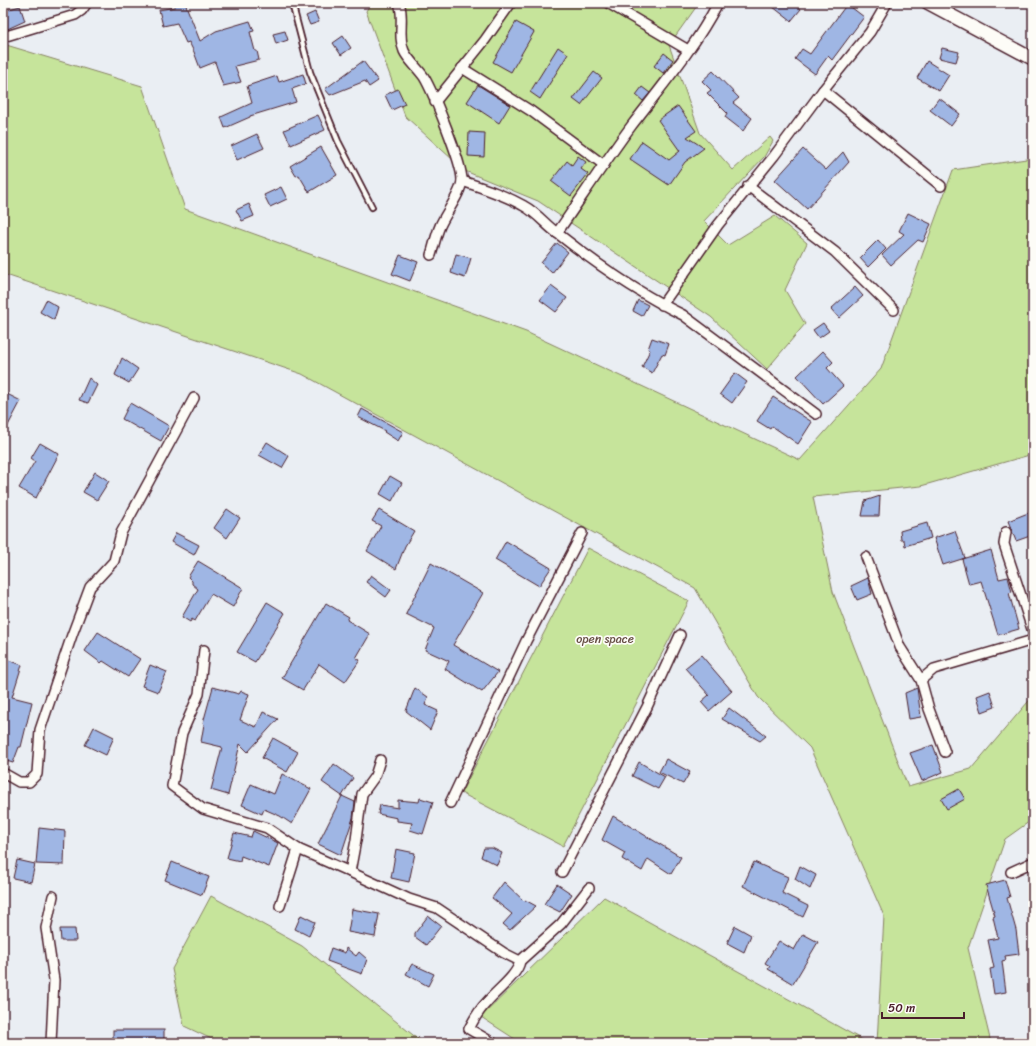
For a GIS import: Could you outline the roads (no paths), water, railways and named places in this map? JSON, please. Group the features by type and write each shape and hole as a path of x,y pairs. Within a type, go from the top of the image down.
{"street":[{"path":"3,38 75,15 82,10 87,3"},
{"path":"399,3 401,18 400,40 404,52 424,78 435,102 450,138 462,181 452,205 440,226 431,255"},
{"path":"435,102 511,3"},
{"path":"608,3 688,50"},
{"path":"557,233 604,165 706,27 718,3"},
{"path":"662,305 748,186 774,156 823,90 870,32 887,3"},
{"path":"928,3 1033,59"},
{"path":"462,68 531,111 604,165"},
{"path":"823,90 941,186"},
{"path":"462,181 507,197 526,207 557,233 662,305 683,315 816,414"},
{"path":"748,186 835,252 894,310"},
{"path":"3,773 19,782 29,782 37,774 40,730 90,587 114,561 121,533 194,398"},
{"path":"1006,532 1004,544 1033,632"},
{"path":"450,802 526,641 582,533"},
{"path":"866,557 900,647 921,680 929,709 945,752"},
{"path":"562,872 643,714 680,635"},
{"path":"921,680 934,669 1033,640"},
{"path":"204,650 199,694 182,733 172,786 203,809 267,828 298,850 409,899 437,908 504,953 520,961"},
{"path":"350,872 362,794 375,776 380,760"},
{"path":"280,906 298,850"},
{"path":"1011,872 1033,862"},
{"path":"493,1043 469,1029 476,1016 486,1003 519,969 520,961 561,924 589,888"},
{"path":"51,1043 54,980 46,928 52,896"}],"lane":[{"path":"292,3 310,72 338,142 372,207"}],"park label":[{"name":"open space","path":"605,639"}]}
